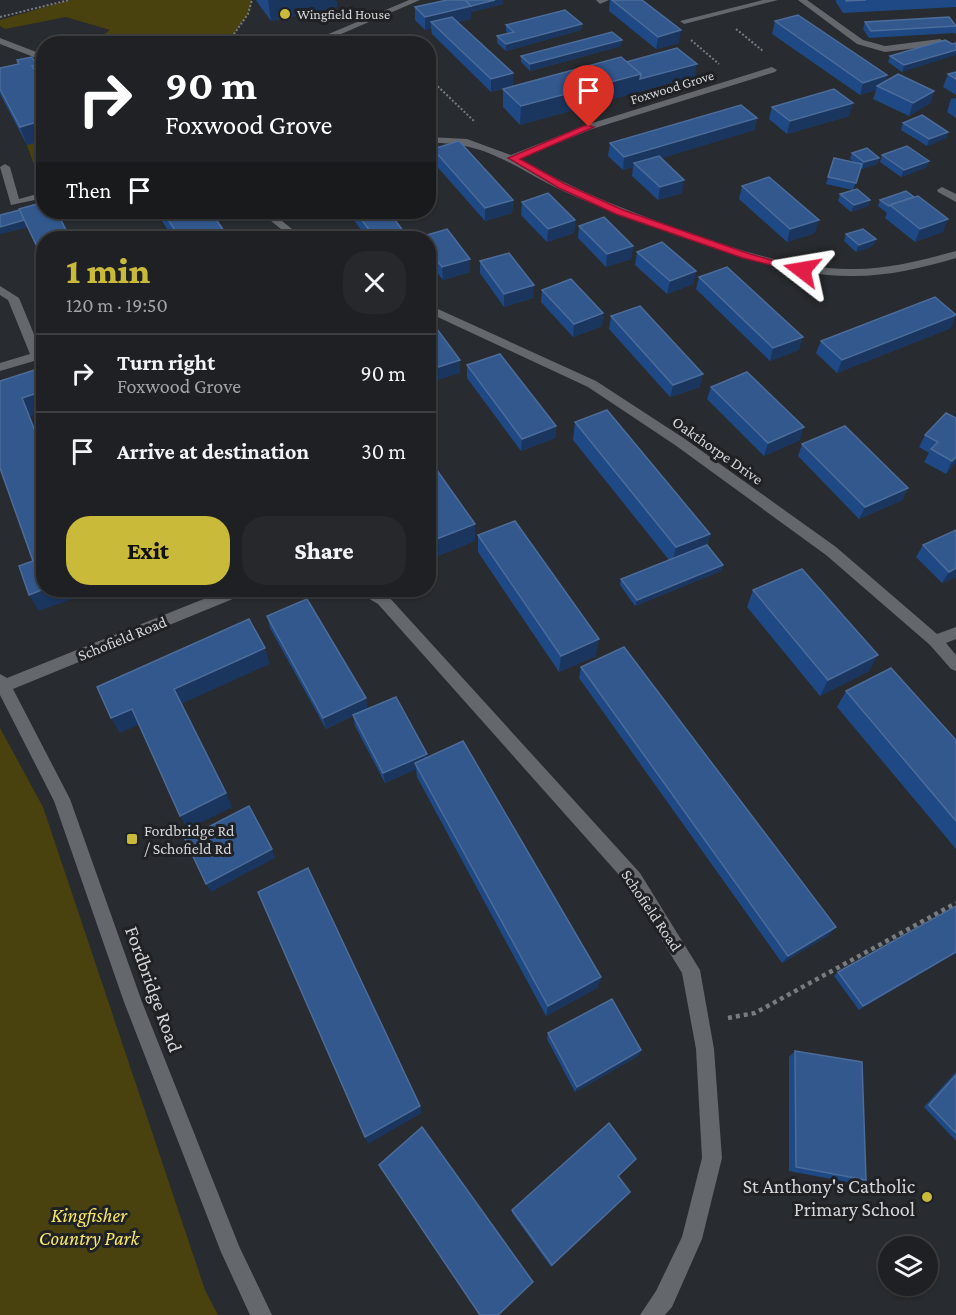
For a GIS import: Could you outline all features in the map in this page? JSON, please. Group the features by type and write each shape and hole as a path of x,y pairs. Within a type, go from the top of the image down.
{"street":[{"path":"328,36 416,0"},
{"path":"684,21 774,0"},
{"path":"802,0 860,42 885,49 940,42"},
{"path":"2,44 36,55"},
{"name":"Foxwood Grove","path":"513,158 589,127 772,70"},
{"path":"436,140 472,142 493,148 562,186 620,212 747,256 802,270 884,273 925,265 956,254"},
{"path":"5,167 15,203 36,197"},
{"path":"942,190 956,200"},
{"path":"274,219 288,231"},
{"path":"0,290 13,298 36,354"},
{"name":"Oakthorpe Drive","path":"436,312 592,384 680,442 831,551 935,641 956,665"},
{"path":"0,367 36,356"},
{"name":"Schofield Road","path":"2,683 222,597"},
{"name":"Schofield Road","path":"378,597 634,879 691,970 705,1049 712,1158 692,1239 664,1299 651,1315"},
{"path":"935,641 956,633"},
{"name":"Fordbridge Road","path":"2,683 62,799 133,1002 231,1252 261,1315"}],"path":[{"path":"0,16 69,0"},
{"path":"233,36 248,14 252,0"},
{"path":"717,14 782,66 772,70"},
{"path":"436,85 479,126"},
{"path":"700,1023 755,1013 956,903"}],"green space":[{"path":"70,0 252,0 248,14 232,36 102,36 110,30 66,17 5,29 0,26 0,20"},
{"path":"36,142 36,171 27,145"},
{"name":"Kingfisher Country Park","path":"0,728 43,807 205,1290 218,1315 0,1315"}],"building":[{"path":"447,0 465,0 471,6 425,17 415,7"},
{"path":"465,0 495,0 471,6"},
{"path":"612,0 642,0 681,30 658,37"},
{"path":"565,10 582,24 506,44 497,36 514,32 506,25"},
{"path":"798,15 887,75 863,83 775,21"},
{"path":"452,17 513,73 491,79 431,22"},
{"path":"949,17 956,26 871,31 865,22"},
{"path":"612,32 622,40 530,64 521,56"},
{"path":"945,40 952,44 956,43 956,50 904,65 890,56"},
{"path":"677,48 697,64 640,79 641,74 626,62"},
{"path":"32,57 36,65 32,66 36,73 36,122 20,127 0,89 0,68 19,64 17,60"},
{"path":"621,57 641,74 521,106 503,89"},
{"path":"956,72 956,79 948,74"},
{"path":"898,74 934,91 913,103 877,86"},
{"path":"834,89 853,103 790,121 772,107"},
{"path":"741,105 757,118 624,157 610,143"},
{"path":"922,115 948,132 929,139 903,123"},
{"path":"459,141 513,200 485,208 436,152 436,148"},
{"path":"907,146 929,161 904,170 882,155"},
{"path":"867,148 879,158 864,162 852,153"},
{"path":"659,156 684,180 660,187 634,163"},
{"path":"834,158 862,164 856,183 828,177"},
{"path":"769,177 819,220 790,229 742,186"},
{"path":"857,189 870,200 854,205 840,194"},
{"path":"906,191 914,197 889,206 880,200"},
{"path":"548,193 575,220 548,229 522,202"},
{"path":"918,196 948,219 920,229 890,205"},
{"path":"36,204 36,219 60,219 66,231 36,231 36,244 19,209"},
{"path":"20,210 24,220 0,227 0,215"},
{"path":"604,217 633,246 607,254 579,226"},
{"path":"168,219 216,219 224,231 175,231"},
{"path":"361,219 394,219 403,231 370,231"},
{"path":"447,229 470,259 442,267 436,259 436,232"},
{"path":"863,229 876,239 859,245 846,234"},
{"path":"662,242 696,271 670,281 637,252"},
{"path":"509,253 534,285 504,294 480,261"},
{"path":"727,267 803,337 773,348 699,277"},
{"path":"571,279 603,313 574,324 542,290"},
{"path":"935,297 956,315 842,360 821,341"},
{"path":"640,306 703,374 673,385 611,316"},
{"path":"436,328 460,360 436,368"},
{"path":"500,354 556,426 522,439 467,365"},
{"path":"36,370 36,394 22,398 36,434 36,592 29,595 19,566 33,561 0,468 0,381"},
{"path":"747,372 804,427 768,443 711,387"},
{"path":"607,410 710,534 676,547 575,422"},
{"path":"946,413 956,418 956,457 952,461 931,449 938,442 925,435"},
{"path":"845,426 908,488 865,507 802,444"},
{"path":"436,469 475,524 436,539"},
{"path":"515,521 599,639 561,656 478,535"},
{"path":"956,530 956,568 949,572 923,545"},
{"path":"707,545 723,565 637,600 621,579"},
{"path":"802,569 878,655 828,680 753,590"},
{"path":"307,599 366,698 323,718 267,616"},
{"path":"249,619 265,648 174,689 226,793 180,816 132,709 111,718 97,687"},
{"path":"624,647 836,927 788,956 581,667"},
{"path":"891,668 956,740 956,821 846,691"},
{"path":"396,697 427,754 383,773 353,715"},
{"path":"463,741 601,977 548,1006 415,763"},
{"path":"249,806 272,849 206,884 185,839"},
{"path":"308,868 420,1106 365,1137 258,892"},
{"path":"956,906 956,952 863,1006 838,972"},
{"path":"612,999 641,1050 577,1087 548,1033"},
{"path":"795,1051 862,1062 866,1180 796,1167"},
{"path":"956,1075 956,1133 929,1105"},
{"path":"609,1123 636,1159 618,1176 630,1192 552,1265 512,1210"},
{"path":"422,1127 533,1282 498,1315 480,1315 379,1165"}],"place":[{"name":"Wingfield House","path":"285,14"},
{"name":"Fordbridge Rd / Schofield Rd","path":"132,839"},
{"name":"St Anthony's Catholic Primary School","path":"927,1197"}],"route":[{"path":"589,127 513,158 562,186 620,212 747,256 802,270"}]}
